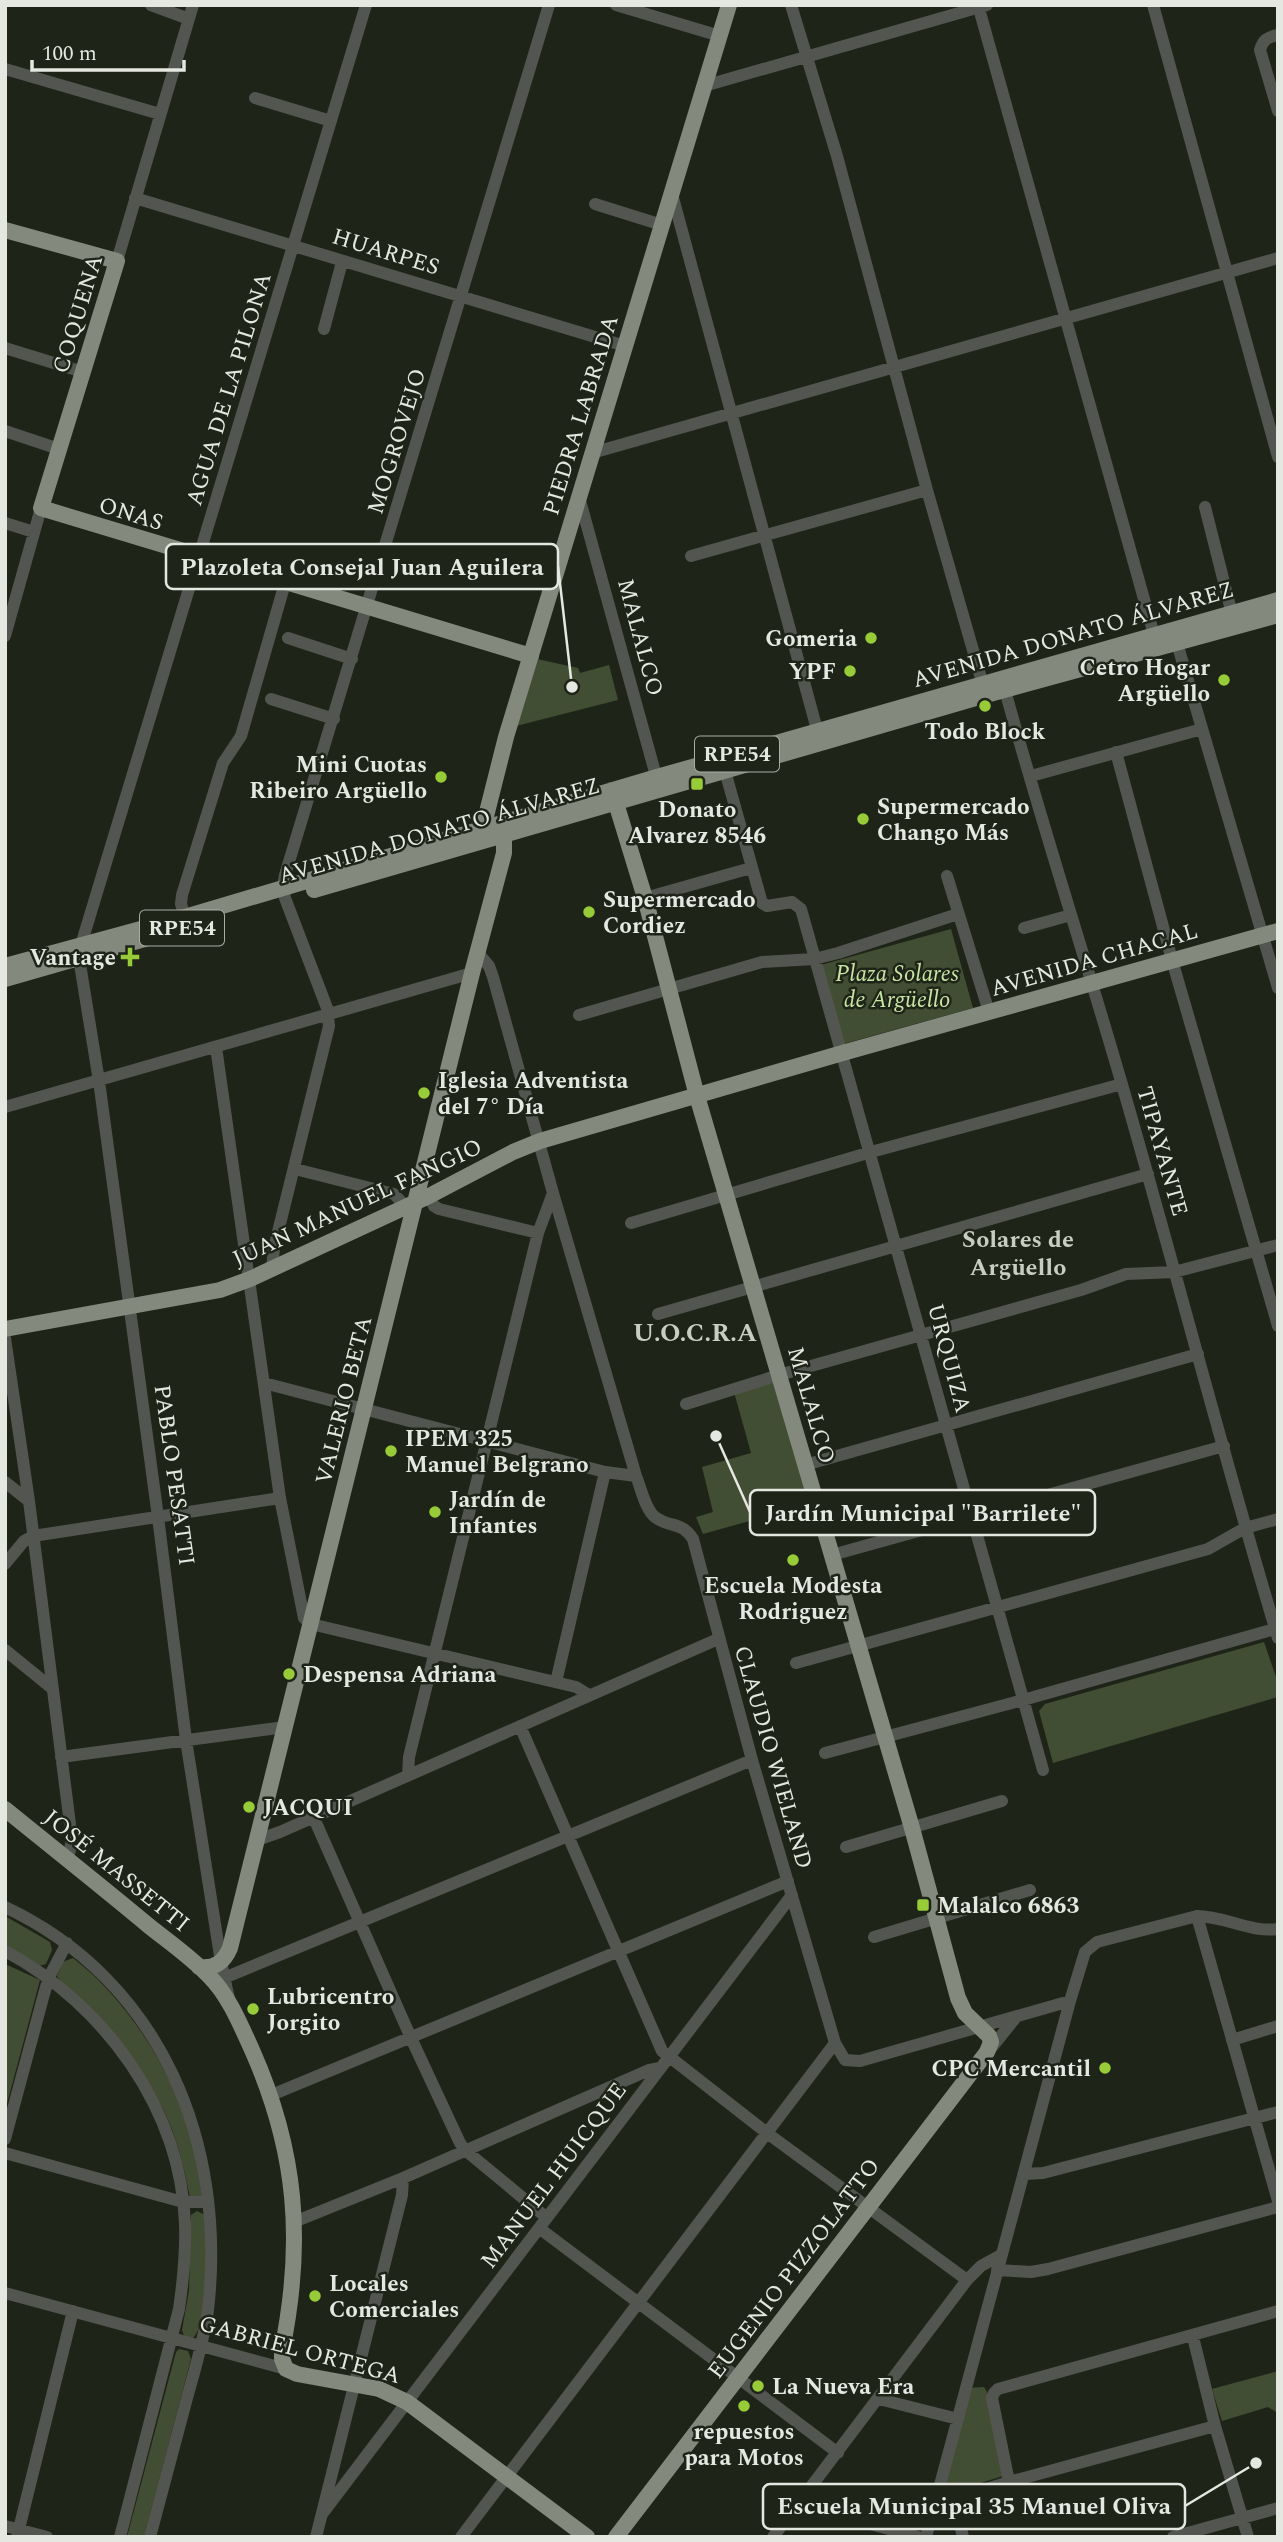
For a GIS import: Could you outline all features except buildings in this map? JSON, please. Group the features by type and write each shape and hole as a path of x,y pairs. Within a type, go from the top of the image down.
{"main road":[{"name":"PIEDRA LABRADA","path":"494,831 506,737 729,5"},
{"path":"5,230 117,261"},
{"name":"COQUENA","path":"41,508 117,261"},
{"name":"ONAS","path":"41,508 199,558 531,656"},
{"name":"AVENIDA DONATO ÁLVAREZ","path":"5,966 80,952 1156,641 1278,600"},
{"name":"AVENIDA DONATO ÁLVAREZ","path":"1156,641 1177,643 1278,615"},
{"name":"AVENIDA DONATO ÁLVAREZ","path":"658,783 724,771 818,737"},
{"name":"MALALCO","path":"614,796 645,898 697,1096 912,1828 958,1998 965,2013 978,2028"},
{"name":"VALERIO BETA","path":"223,1970 417,1201 471,973 504,853 494,831"},
{"name":"AVENIDA DONATO ÁLVAREZ","path":"5,979 186,917 284,893"},
{"name":"AVENIDA CHACAL","path":"841,1053 1270,933"},
{"name":"JUAN MANUEL FANGIO","path":"5,1329 220,1290 272,1269 540,1141 841,1053"},
{"name":"JOSÉ MASSETTI","path":"5,1809 199,1967"},
{"path":"199,1967 223,1970"},
{"name":"PABLO PESATTI","path":"199,1967 216,1985 232,2011 257,2062 289,2161 294,2222 293,2290 282,2350 286,2369"},
{"path":"978,2028 989,2036 991,2042 987,2052"},
{"name":"EUGENIO PIZZOLATTO","path":"616,2537 987,2052"},
{"name":"GABRIEL ORTEGA","path":"286,2369 297,2374 390,2393 407,2402 587,2537"}],"street":[{"path":"152,5 189,19"},
{"name":"COQUENA","path":"117,261 193,5"},
{"name":"AGUA DE LA PILONA","path":"80,952 366,5"},
{"name":"MOGROVEJO","path":"284,893 549,5"},
{"path":"616,5 720,36"},
{"path":"791,5 837,156 984,689"},
{"path":"1153,5 1278,457"},
{"path":"704,86 981,6 1156,641"},
{"path":"1278,34 1268,37 1260,50 1278,111"},
{"path":"5,69 160,114"},
{"path":"255,98 331,121"},
{"path":"672,194 818,737"},
{"name":"HUARPES","path":"135,198 625,346"},
{"path":"595,204 662,225"},
{"path":"593,453 1278,258"},
{"path":"324,329 342,262"},
{"path":"5,348 83,372"},
{"path":"5,431 59,449"},
{"path":"691,556 927,490"},
{"name":"MALALCO","path":"579,497 658,783"},
{"path":"1205,507 1232,614"},
{"name":"COQUENA","path":"5,636 41,508"},
{"path":"5,523 34,532"},
{"path":"186,917 181,904 182,895 223,763 241,736 285,583"},
{"path":"288,638 352,659"},
{"path":"1177,643 1202,729 1270,933 1278,988"},
{"name":"TIPAYANTE","path":"1003,684 1148,1174 1276,1633"},
{"path":"271,699 334,719"},
{"path":"1031,776 1202,729"},
{"path":"1116,752 1172,960 1278,1325"},
{"path":"645,898 751,868 724,771"},
{"name":"URQUIZA","path":"751,868 762,903 772,906 792,902 799,906 871,1152 1042,1770"},
{"path":"947,876 989,1012"},
{"path":"272,1269 274,1248 329,1026 329,1015 284,893"},
{"path":"579,1015 762,962 814,958 958,914"},
{"path":"1024,928 1071,915"},
{"name":"PABLO PESATTI","path":"80,952 186,1740 232,2011"},
{"name":"CLAUDIO WIELAND","path":"477,952 489,966 493,977 636,1476 650,1512 662,1520 682,1527 694,1539 718,1639 835,2043"},
{"path":"5,1107 471,973"},
{"path":"216,1047 280,1498 301,1611 311,1624 576,1687 589,1695"},
{"path":"631,1223 871,1152 1122,1084"},
{"path":"295,1169 538,1233"},
{"path":"658,1314 1148,1174"},
{"path":"408,1775 409,1756 538,1233 553,1193"},
{"path":"686,1404 1081,1290 1126,1274 1174,1272 1278,1245"},
{"path":"5,1338 29,1501 72,1839 68,1859"},
{"path":"805,1465 1198,1354"},
{"path":"264,1383 605,1472 636,1476"},
{"path":"832,1555 1224,1446"},
{"path":"556,1682 605,1472"},
{"path":"5,1482 29,1501"},
{"path":"5,1564 24,1541 33,1536 280,1498"},
{"path":"796,1663 1208,1549 1245,1528 1278,1519"},
{"path":"825,1753 1276,1633"},
{"path":"257,1840 718,1639"},
{"path":"5,1650 53,1689"},
{"path":"520,1726 662,2051 664,2063 767,2133 967,2280"},
{"path":"61,1757 285,1727"},
{"path":"223,1970 360,1921 752,1760"},
{"path":"846,1847 1002,1801"},
{"path":"313,1816 411,2038 465,2150 543,2223 639,2302 838,2453"},
{"path":"269,2096 788,1881"},
{"path":"874,1937 1030,1890"},
{"name":"MANUEL HUICQUE","path":"322,2514 792,1895"},
{"path":"5,1907 67,1943 109,1979 130,2004 168,2062 192,2124 208,2202 211,2273 208,2310 201,2346 150,2537"},
{"path":"926,2537 1070,2001 1090,1945 1197,1916 1210,1916 1258,1928 1278,1928"},
{"path":"1197,1916 1278,2201"},
{"path":"5,2139 49,1977 67,1943"},
{"path":"5,1951 49,1977 111,2037 140,2078 157,2109 166,2130 183,2202 183,2282 173,2338 120,2537"},
{"path":"461,2537 835,2043 845,2060 860,2061 1070,2001"},
{"path":"987,2052 1017,2016"},
{"path":"1232,2039 1278,2026"},
{"path":"294,2222 403,2178 664,2063"},
{"path":"1024,2174 1043,2173 1278,2112"},
{"path":"5,2153 183,2202 208,2202"},
{"path":"316,2537 402,2195 403,2178"},
{"path":"997,2270 1031,2272 1048,2269 1278,2207"},
{"path":"774,2537 967,2280 981,2266 1001,2255"},
{"name":"GABRIEL ORTEGA","path":"5,2292 286,2369"},
{"path":"18,2533 74,2311"},
{"path":"1009,2482 992,2399 998,2389 1193,2337 1278,2311"},
{"path":"1193,2337 1215,2426 1248,2537"},
{"path":"879,2399 958,2419"},
{"path":"935,2505 1215,2426"},
{"path":"954,2499 963,2537"},
{"path":"798,2504 918,2537"},
{"path":"1173,2537 1278,2508"},
{"path":"5,2525 18,2533 47,2537"}],"green space":[{"path":"537,659 578,668 580,673 609,665 618,700 516,726"},
{"name":"Plaza Solares de Argüello","path":"951,929 973,1008 843,1044 821,965"},
{"path":"775,1382 810,1504 703,1534 696,1517 713,1512 702,1467 751,1453 734,1392"},
{"path":"1264,1642 1278,1683 1278,1697 1053,1763 1039,1711 1045,1704"},
{"path":"5,1916 50,1942 52,1950 46,1964 39,1966 5,1947"},
{"path":"73,1958 113,1996 131,2018 162,2066 185,2117 193,2143 202,2196 190,2197 175,2138 149,2085 57,1976 63,1962"},
{"path":"5,1964 40,1980 5,2111"},
{"path":"197,2211 205,2215 206,2280 203,2315 193,2338 184,2336 182,2330 189,2291 191,2215"},
{"path":"179,2349 188,2351 191,2359 144,2537 127,2537 176,2352"},
{"path":"1278,2371 1278,2413 1268,2407 1222,2421 1212,2389"},
{"path":"984,2387 1003,2476 938,2496 966,2388"}],"place":[{"name":"Gomeria","path":"871,638"},
{"name":"YPF","path":"850,671"},
{"name":"Cetro Hogar Argüello","path":"1224,680"},
{"name":"Plazoleta Consejal Juan Aguilera","path":"572,687"},
{"name":"Todo Block","path":"985,706"},
{"name":"Mini Cuotas Ribeiro Argüello","path":"441,777"},
{"name":"Donato Alvarez 8546","path":"697,784"},
{"name":"Supermercado Chango Más","path":"863,819"},
{"name":"Supermercado Cordiez","path":"589,912"},
{"name":"Vantage","path":"130,957"},
{"name":"Iglesia Adventista del 7° Día","path":"424,1093"},
{"name":"Jardín Municipal \"Barrilete\"","path":"716,1436"},
{"name":"IPEM 325 Manuel Belgrano","path":"391,1451"},
{"name":"Jardín de Infantes","path":"435,1512"},
{"name":"Escuela Modesta Rodriguez","path":"793,1560"},
{"name":"Despensa Adriana","path":"289,1674"},
{"name":"JACQUI","path":"249,1807"},
{"name":"Malalco 6863","path":"923,1905"},
{"name":"Lubricentro Jorgito","path":"253,2009"},
{"name":"CPC Mercantil","path":"1105,2068"},
{"name":"Locales Comerciales","path":"315,2296"},
{"name":"La Nueva Era","path":"758,2386"},
{"name":"repuestos para Motos","path":"744,2406"},
{"name":"Escuela Municipal 35 Manuel Oliva","path":"1256,2463"}],"district":[{"name":"Solares de Argüello","path":"1018,1253"},
{"name":"U.O.C.R.A","path":"695,1332"}]}
